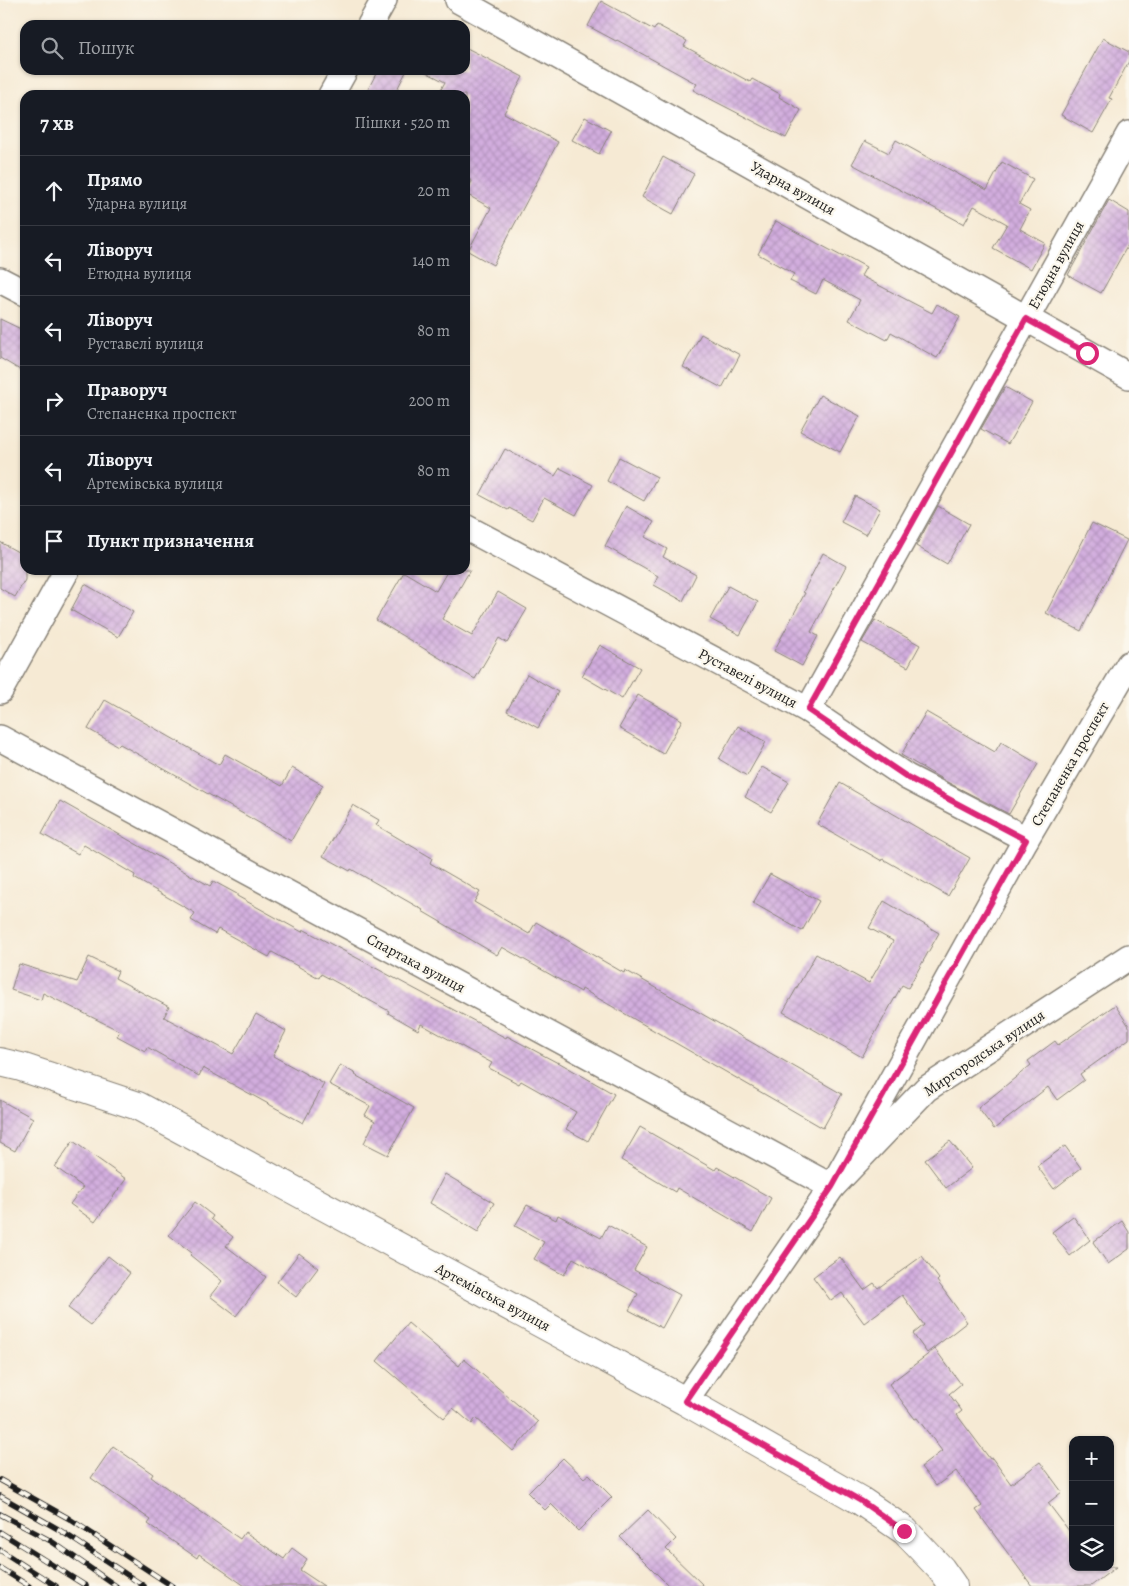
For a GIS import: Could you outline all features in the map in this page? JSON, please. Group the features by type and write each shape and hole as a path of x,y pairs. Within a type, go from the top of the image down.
{"main road":[{"name":"Артемівська вулиця","path":"0,1062 138,1106 685,1401 861,1501 904,1531 940,1569 953,1586"}],"street":[{"path":"373,20 384,0"},
{"name":"Ударна вулиця","path":"458,0 1129,376"},
{"path":"335,90 342,75"},
{"name":"Етюдна вулиця","path":"808,710 1129,134"},
{"path":"0,280 20,290"},
{"name":"Руставелі вулиця","path":"470,530 808,710 907,777 1026,840"},
{"path":"0,691 64,575"},
{"name":"Степаненка проспект","path":"685,1401 832,1187 1026,840 1129,664"},
{"name":"Спартака вулиця","path":"0,738 832,1187"},
{"name":"Миргородська вулиця","path":"832,1187 926,1089 1129,957"}],"building":[{"path":"601,1 654,30 657,25 687,41 684,46 750,82 752,79 780,94 779,97 801,110 786,138 693,90 697,84 588,26"},
{"path":"1103,38 1129,52 1129,61 1109,98 1112,99 1093,133 1061,115"},
{"path":"470,50 523,77 504,113 558,142 493,265 470,252 470,247 491,208 470,196 472,181 470,180 470,90 441,90 445,82 432,75 470,75"},
{"path":"375,75 404,75 397,90 368,90"},
{"path":"585,117 611,131 599,154 572,140"},
{"path":"896,140 987,190 1002,162 1033,179 1019,204 1030,210 1020,229 1045,243 1031,269 993,248 1007,224 974,206 964,224 852,164 865,141 889,153"},
{"path":"663,157 694,174 673,214 642,197"},
{"path":"1109,200 1129,212 1129,243 1101,293 1068,275"},
{"path":"776,221 843,257 844,255 866,267 861,276 932,313 937,304 960,317 937,358 891,332 887,340 849,320 860,300 823,280 816,294 790,281 794,274 758,254"},
{"path":"0,319 20,329 20,370 0,358"},
{"path":"701,334 740,355 722,388 683,367"},
{"path":"1005,387 1032,402 1008,444 981,429"},
{"path":"820,395 860,416 840,452 800,431"},
{"path":"505,449 555,476 560,468 593,485 576,515 544,498 532,520 480,495"},
{"path":"619,457 657,477 644,501 607,481"},
{"path":"855,496 880,509 866,535 841,522"},
{"path":"626,506 654,522 645,537 667,549 663,557 696,575 683,601 654,585 658,576 605,546"},
{"path":"938,506 969,524 947,564 916,546"},
{"path":"1092,523 1127,540 1081,631 1046,613"},
{"path":"0,542 20,553 20,575 25,575 25,580 15,597 0,588"},
{"path":"823,553 846,566 811,632 818,636 802,666 774,651 805,593 803,592"},
{"path":"402,575 409,575 436,591 445,575 467,575 442,619 472,636 498,592 527,609 507,643 499,638 475,679 376,620"},
{"path":"85,584 133,612 118,637 71,610"},
{"path":"728,586 758,602 740,635 710,619"},
{"path":"875,620 920,645 908,667 862,642"},
{"path":"600,645 640,668 622,699 582,676"},
{"path":"527,674 558,692 538,728 507,711"},
{"path":"638,695 682,720 663,754 619,728"},
{"path":"105,700 219,765 225,754 282,786 292,768 323,785 291,841 120,744 118,746 88,729"},
{"path":"926,712 995,752 1001,742 1038,764 1009,814 947,782 901,755"},
{"path":"738,726 766,742 747,776 719,759"},
{"path":"762,767 789,782 771,812 745,797"},
{"path":"840,783 970,858 948,896 817,824"},
{"path":"60,801 210,886 213,881 302,932 303,929 506,1038 507,1036 558,1062 614,1094 588,1141 566,1129 576,1112 521,1081 519,1084 489,1068 492,1063 421,1024 418,1030 388,1013 389,1011 321,974 319,978 272,952 269,957 218,929 215,934 191,920 195,913 134,878 135,875 84,845 78,854 42,834"},
{"path":"353,805 379,820 376,825 432,858 430,863 480,892 474,902 529,934 536,922 624,973 625,970 842,1094 823,1128 582,989 581,992 502,947 497,955 351,869 350,871 323,856"},
{"path":"770,874 819,901 802,931 753,903"},
{"path":"884,901 939,933 908,988 902,985 862,1057 783,1012 816,954 869,983 893,941 869,928"},
{"path":"89,957 118,971 115,978 169,1007 164,1017 233,1054 256,1014 286,1031 273,1056 324,1084 303,1123 203,1068 199,1076 147,1047 145,1051 117,1036 120,1031 43,993 41,1000 11,990 19,964 77,982"},
{"path":"1115,1005 1129,1026 1129,1039 1080,1074 1084,1080 1057,1100 1048,1087 994,1129 978,1108 1031,1065 1028,1061 1055,1041 1058,1045"},
{"path":"340,1065 414,1108 388,1155 364,1143 375,1121 365,1115 370,1106 329,1084"},
{"path":"0,1100 33,1118 15,1151 0,1143"},
{"path":"640,1127 715,1170 717,1167 771,1198 753,1232 677,1188 675,1192 621,1160"},
{"path":"73,1141 126,1179 95,1222 70,1204 83,1187 55,1167"},
{"path":"950,1141 972,1168 946,1188 925,1160"},
{"path":"1065,1146 1081,1168 1054,1189 1037,1166"},
{"path":"445,1174 494,1203 478,1232 430,1203"},
{"path":"195,1202 213,1216 211,1219 233,1237 226,1246 266,1277 236,1316 210,1296 222,1281 169,1235"},
{"path":"527,1205 556,1220 558,1215 601,1238 608,1225 647,1247 634,1270 680,1295 662,1328 629,1310 638,1294 573,1258 564,1275 534,1259 544,1242 515,1226"},
{"path":"1073,1216 1090,1240 1070,1256 1052,1232"},
{"path":"1122,1221 1129,1232 1129,1249 1108,1264 1093,1242"},
{"path":"299,1253 318,1268 296,1297 277,1282"},
{"path":"108,1256 130,1273 91,1325 68,1308"},
{"path":"922,1256 939,1279 937,1281 967,1322 927,1353 913,1334 924,1325 902,1295 864,1323 842,1293 831,1301 813,1277 840,1257 864,1290 874,1283 878,1288"},
{"path":"408,1323 459,1366 464,1359 538,1422 513,1451 476,1418 472,1424 453,1408 444,1418 377,1361"},
{"path":"935,1349 961,1384 949,1394 962,1411 957,1415 1011,1484 1040,1462 1062,1492 1048,1503 1069,1531 1069,1571 1111,1571 1091,1586 1032,1586 976,1510 982,1506 956,1471 936,1486 921,1467 942,1451 889,1384"},
{"path":"113,1446 153,1474 151,1477 240,1539 245,1532 284,1559 292,1548 307,1559 300,1570 324,1586 245,1586 199,1554 197,1558 148,1524 151,1520 91,1478"},
{"path":"563,1458 584,1478 589,1474 612,1497 578,1531 551,1504 545,1510 528,1493"},
{"path":"648,1510 676,1539 666,1549 704,1586 669,1586 620,1537"}],"railway":[{"path":"0,1480 68,1518 172,1586"},
{"path":"0,1496 58,1529 144,1586"},
{"path":"0,1514 51,1541 116,1586"},
{"path":"0,1532 86,1586"},
{"path":"0,1550 56,1586"},
{"path":"0,1568 29,1586"}],"route":[{"path":"904,1531 861,1501 685,1401 832,1187 1026,840 907,777 808,710 1026,319 1087,353"}]}
